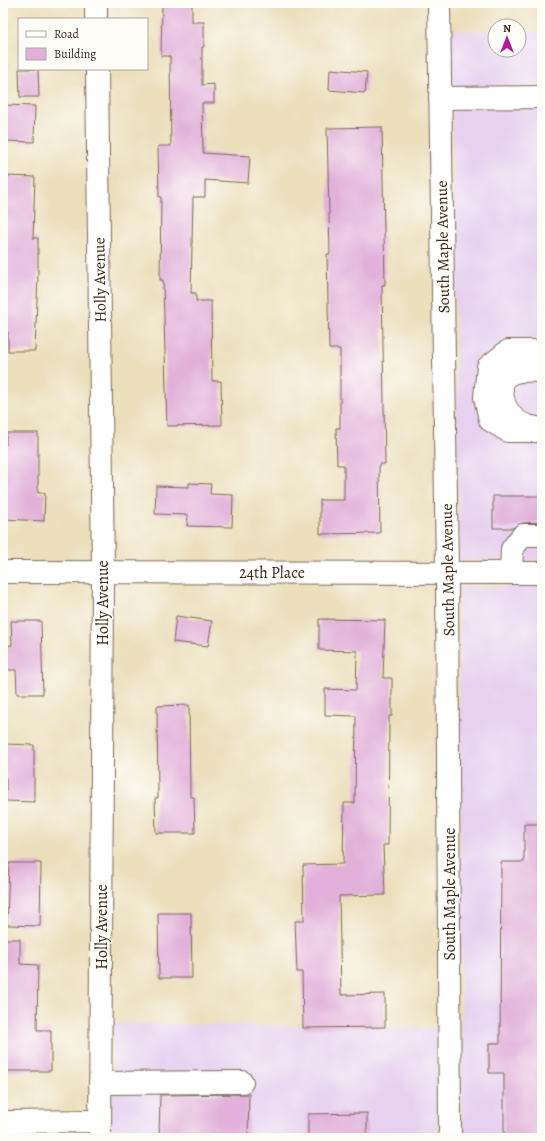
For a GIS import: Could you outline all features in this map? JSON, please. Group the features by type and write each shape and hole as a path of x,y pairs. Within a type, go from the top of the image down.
{"street":[{"path":"96,3 96,18"},
{"name":"South Maple Avenue","path":"439,3 447,573 450,1138"},
{"name":"Holly Avenue","path":"97,70 103,571 100,1130"},
{"path":"440,98 542,97"},
{"path":"542,351 508,351 488,367 485,397 490,420 508,431 542,430"},
{"path":"542,371 516,371 508,373 502,380 501,393 504,405 512,416 529,427 542,430"},
{"path":"511,573 512,549 523,535 542,535"},
{"name":"24th Place","path":"3,572 542,573"},
{"path":"100,1083 242,1082"},
{"path":"3,1122 100,1130"}],"shaded area":[{"path":"451,30 487,31 487,58 527,58 527,31 542,32 542,560 459,560"},
{"path":"459,587 542,587 542,1138 462,1138"},
{"path":"112,1023 438,1028 438,1138 111,1138"}],"building":[{"path":"162,3 192,3 192,22 204,22 204,47 202,47 202,85 214,84 214,103 202,103 203,153 250,156 248,183 205,180 205,197 193,197 191,293 196,293 196,301 211,301 212,381 221,381 222,425 167,426 163,280 160,280 161,197 159,197 158,146 171,146 170,56 161,56"},
{"path":"330,69 367,72 365,93 329,90"},
{"path":"19,70 38,70 39,97 20,97"},
{"path":"3,105 35,106 34,142 3,141"},
{"path":"382,127 385,285 382,285 385,464 379,464 380,533 320,534 320,500 344,500 344,465 337,465 336,428 340,428 340,349 329,349 327,254 330,254 327,128"},
{"path":"6,176 35,177 33,238 38,238 38,274 35,351 8,351 8,332 3,332 3,239"},
{"path":"6,433 38,433 38,493 45,493 44,521 3,519 3,445 6,445"},
{"path":"189,483 211,484 210,494 233,495 232,527 187,526 188,515 155,514 156,486 189,487"},
{"path":"493,496 542,496 542,522 523,523 513,528 493,528"},
{"path":"176,616 212,621 208,646 173,642"},
{"path":"319,619 385,620 383,678 392,678 392,716 389,716 388,845 383,845 385,895 339,896 341,995 385,994 385,1027 303,1028 302,972 297,972 295,921 304,921 303,865 343,864 344,803 355,803 356,716 325,715 325,689 356,690 357,651 319,650"},
{"path":"11,621 41,621 43,694 17,694 16,670 3,670 3,646 12,645"},
{"path":"189,705 190,797 194,797 195,833 156,833 155,798 158,798 157,706"},
{"path":"5,744 34,745 34,802 6,801 6,778 3,778"},
{"path":"524,824 542,824 542,1138 504,1138 504,1073 489,1073 489,1043 500,1043 501,862 524,862"},
{"path":"9,863 41,863 40,926 7,925"},
{"path":"158,913 191,913 192,978 159,978"},
{"path":"3,939 20,939 20,964 38,965 37,1030 51,1030 51,1071 3,1071"},
{"path":"249,1094 248,1138 159,1138 160,1095"},
{"path":"367,1113 367,1138 308,1138 308,1114"}]}
